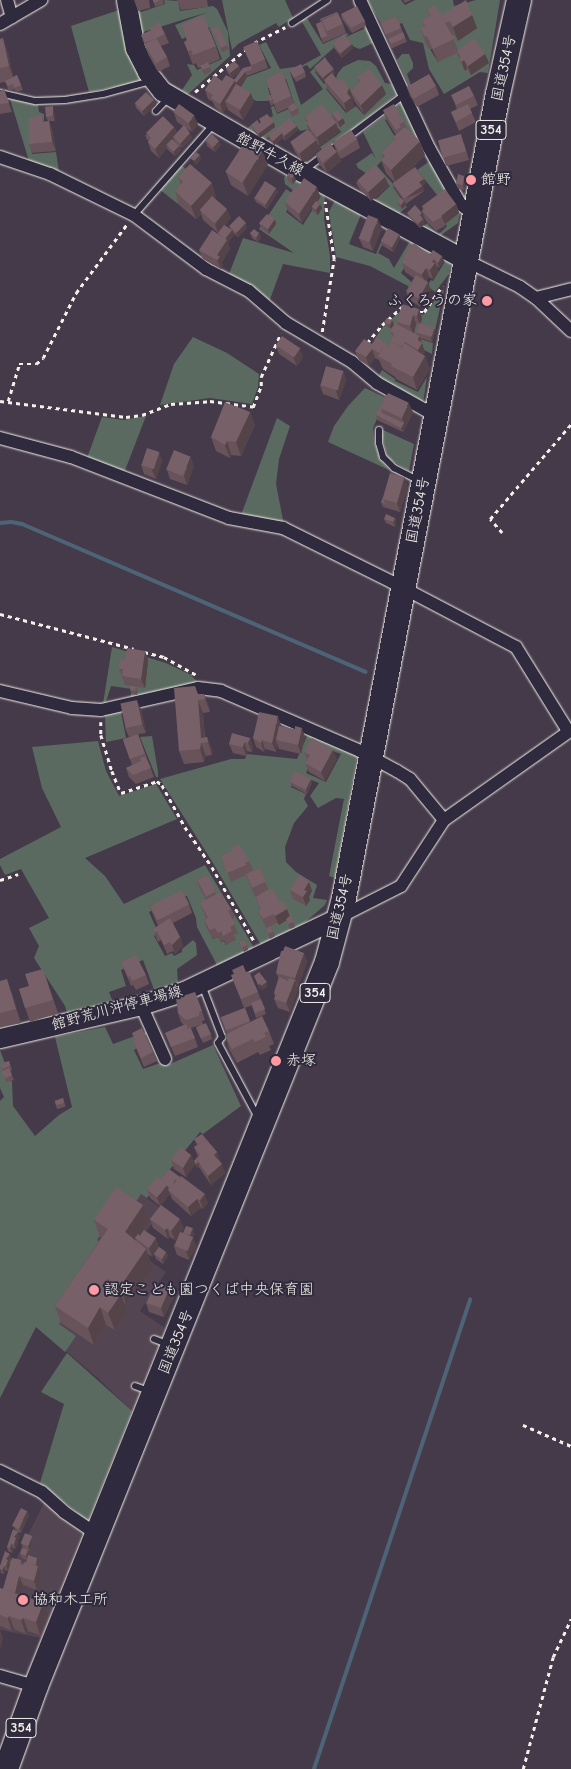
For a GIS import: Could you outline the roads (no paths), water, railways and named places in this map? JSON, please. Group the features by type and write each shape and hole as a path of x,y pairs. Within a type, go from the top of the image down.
{"highway":[{"name":"国道354号","path":"6,1769 36,1686 98,1535 145,1390 164,1343 265,1118 323,973 339,917 498,94 519,0"}],"main road":[{"name":"館野牛久線","path":"126,0 133,41 152,80 177,100 329,187 467,261"},
{"name":"館野荒川沖停車場線","path":"0,1038 141,1005 202,983 339,917"}],"street":[{"path":"7,0 12,17"},
{"path":"0,24 41,0"},
{"path":"360,0 390,58 404,95 461,205 475,215"},
{"path":"0,157 50,174 134,215 211,272 249,291 286,322 352,362 377,383 436,416"},
{"path":"467,261 520,287 536,298 571,331"},
{"path":"536,298 571,289"},
{"path":"0,438 71,457 229,518 283,528 516,646 570,730 444,820 401,886 339,917"},
{"path":"0,691 72,708 101,710 190,690 207,688 221,692 369,757 410,779 444,820"},
{"path":"141,1005 165,1059"},
{"path":"0,1471 36,1489 64,1512 98,1535"},
{"path":"0,1676 36,1686"}],"lane":[{"path":"292,23 327,0"},
{"path":"0,93 36,101 65,100 103,94 152,80"},
{"path":"302,172 404,95"},
{"path":"156,111 177,100"},
{"path":"134,215 215,123"},
{"path":"379,430 379,443 383,457 394,468 423,482"},
{"path":"202,983 222,1037 218,1043 256,1114 265,1118"}],"waterway":[{"path":"0,523 22,524 366,672"},
{"path":"314,1769 470,1299"}],"place":[{"name":"館野","path":"471,180"},
{"name":"ふくろうの家","path":"487,301"},
{"name":"赤塚","path":"276,1061"},
{"name":"認定こども園つくば中央保育園","path":"94,1290"},
{"name":"協和木工所","path":"23,1600"}]}
